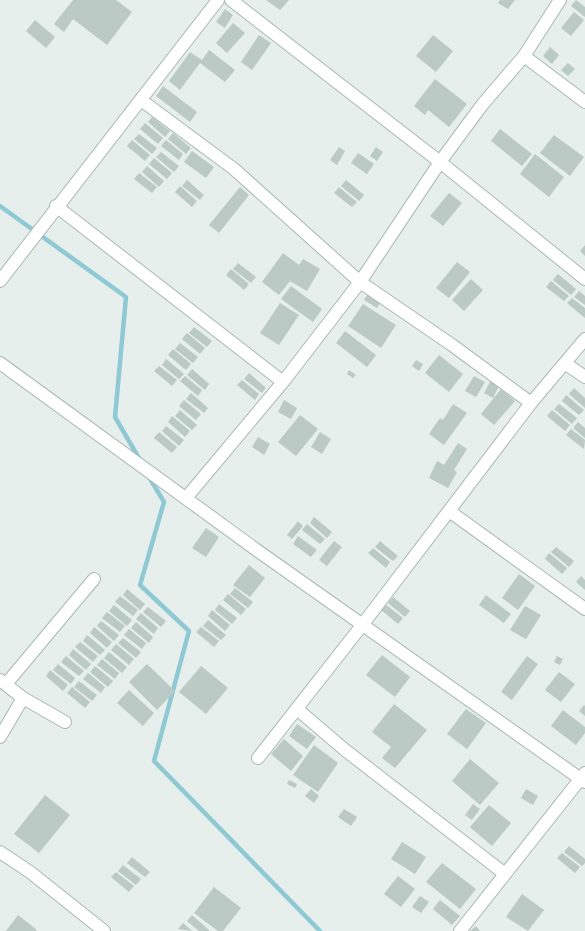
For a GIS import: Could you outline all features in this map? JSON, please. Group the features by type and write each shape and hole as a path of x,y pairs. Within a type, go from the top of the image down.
{"street":[{"path":"0,281 56,206 141,100 218,0"},
{"path":"231,0 440,162 585,279"},
{"path":"186,498 283,382 360,282 440,162 482,105 524,56 560,0"},
{"path":"524,56 585,102"},
{"path":"141,100 234,169 360,282 452,345 531,403"},
{"path":"56,206 283,382"},
{"path":"258,758 363,624 531,403 566,364 585,339"},
{"path":"0,363 258,551 583,778 460,931"},
{"path":"566,364 585,377"},
{"path":"449,511 585,609"},
{"path":"65,722 23,698 3,682 94,580"},
{"path":"0,737 23,698"},
{"path":"297,709 345,750 505,874"},
{"path":"0,852 30,872 104,931"}],"building":[{"path":"73,0 116,0 132,12 107,45 73,19 64,32 54,24"},
{"path":"266,0 289,0 280,10"},
{"path":"500,0 515,0 508,9 498,3"},
{"path":"576,0 585,7 585,17 571,6"},
{"path":"225,9 233,15 225,28 216,22"},
{"path":"574,12 584,20 571,36 561,28"},
{"path":"35,20 55,37 46,48 26,31"},
{"path":"233,23 245,33 227,53 216,43"},
{"path":"259,35 271,43 252,70 241,62"},
{"path":"433,35 453,51 436,72 416,56"},
{"path":"550,47 559,55 552,64 543,56"},
{"path":"209,50 235,70 225,82 200,63 180,90 169,81 190,52 202,60"},
{"path":"568,63 575,69 568,76 561,70"},
{"path":"435,79 467,104 449,127 428,110 425,115 414,106"},
{"path":"163,86 197,112 190,122 156,96"},
{"path":"152,117 170,131 165,137 148,122"},
{"path":"145,123 163,138 158,144 140,129"},
{"path":"500,129 532,154 522,166 491,141"},
{"path":"173,133 191,148 186,154 168,139"},
{"path":"139,134 157,148 152,154 134,139"},
{"path":"554,135 584,157 570,176 540,153"},
{"path":"132,140 150,155 145,161 127,146"},
{"path":"166,140 183,154 179,160 161,146"},
{"path":"339,147 345,151 337,165 330,160"},
{"path":"376,147 383,152 377,161 370,156"},
{"path":"192,151 214,167 206,178 184,162"},
{"path":"161,152 179,166 174,172 156,157"},
{"path":"358,153 374,164 367,174 351,163"},
{"path":"535,154 564,177 549,197 520,174"},
{"path":"154,158 172,173 167,179 149,164"},
{"path":"147,166 164,181 159,187 142,172"},
{"path":"139,173 157,187 152,193 134,179"},
{"path":"187,180 204,195 200,200 182,186"},
{"path":"346,180 364,195 359,201 341,186"},
{"path":"180,186 197,201 192,207 175,192"},
{"path":"240,187 249,195 219,233 209,225"},
{"path":"339,187 357,202 352,207 334,193"},
{"path":"449,193 462,203 443,226 430,216"},
{"path":"585,245 585,256 580,251"},
{"path":"283,253 299,265 303,259 320,269 307,291 290,281 279,295 262,282"},
{"path":"457,262 470,272 449,298 436,288"},
{"path":"238,263 256,277 251,283 233,269"},
{"path":"231,269 249,284 244,290 226,275"},
{"path":"558,274 576,289 571,295 553,280"},
{"path":"471,279 483,290 464,311 452,300"},
{"path":"551,281 569,296 564,301 546,287"},
{"path":"291,286 322,309 313,322 281,299"},
{"path":"579,291 585,296 585,305 574,297"},
{"path":"367,295 380,303 377,308 364,300"},
{"path":"572,298 585,308 585,318 567,303"},
{"path":"280,303 299,315 279,345 260,333"},
{"path":"363,304 396,325 381,348 348,326"},
{"path":"194,327 212,341 207,347 189,333"},
{"path":"345,331 376,355 367,367 336,343"},
{"path":"187,333 205,348 200,354 182,339"},
{"path":"180,343 198,357 193,363 175,349"},
{"path":"173,349 191,364 186,370 168,355"},
{"path":"439,355 463,374 449,392 425,373"},
{"path":"166,359 184,374 179,379 162,365"},
{"path":"416,360 423,364 419,371 412,366"},
{"path":"159,366 177,380 172,386 154,371"},
{"path":"192,369 209,384 205,390 187,375"},
{"path":"349,370 356,375 353,378 347,374"},
{"path":"249,373 266,388 262,393 244,379"},
{"path":"185,376 202,390 198,396 180,381"},
{"path":"474,376 485,382 476,397 465,391"},
{"path":"242,380 259,394 255,400 237,385"},
{"path":"490,382 499,386 493,398 484,393"},
{"path":"574,388 585,398 585,408 569,394"},
{"path":"501,389 515,401 494,425 481,414"},
{"path":"191,393 208,408 204,413 186,399"},
{"path":"566,395 584,410 579,415 562,401"},
{"path":"184,400 201,414 196,420 179,406"},
{"path":"284,400 297,408 291,419 278,412"},
{"path":"453,404 467,413 444,445 429,434 440,418 443,420"},
{"path":"559,404 577,418 572,424 554,409"},
{"path":"180,410 197,425 192,430 175,416"},
{"path":"552,410 570,425 565,431 547,416"},
{"path":"300,415 318,429 296,456 278,442"},
{"path":"172,416 190,431 185,437 168,422"},
{"path":"578,422 585,428 585,438 573,428"},
{"path":"166,426 184,440 179,446 162,431"},
{"path":"571,429 585,440 584,449 566,435"},
{"path":"159,432 177,447 172,453 154,438"},
{"path":"320,432 331,439 322,454 311,447"},
{"path":"258,437 270,444 264,455 252,447"},
{"path":"458,443 467,449 454,470 457,472 448,488 429,478 437,461 444,465"},
{"path":"314,517 332,532 327,538 310,523"},
{"path":"298,521 303,526 292,539 287,535"},
{"path":"307,524 325,539 320,544 302,530"},
{"path":"206,528 219,537 206,557 192,548"},
{"path":"298,536 317,550 311,557 293,544"},
{"path":"334,541 342,547 327,566 319,560"},
{"path":"380,541 398,556 393,561 375,547"},
{"path":"556,547 574,561 569,567 551,552"},
{"path":"373,548 390,562 386,568 368,553"},
{"path":"549,553 567,568 562,574 545,559"},
{"path":"249,565 265,578 250,597 233,585"},
{"path":"519,574 535,586 518,610 502,598"},
{"path":"581,576 585,580 585,590 576,582"},
{"path":"235,588 253,602 248,608 230,594"},
{"path":"127,589 145,604 140,610 123,595"},
{"path":"228,594 246,609 241,615 223,600"},
{"path":"486,595 511,614 504,623 479,605"},
{"path":"120,596 138,610 133,616 115,602"},
{"path":"393,597 410,611 405,617 388,603"},
{"path":"219,604 237,618 232,624 215,610"},
{"path":"385,604 403,618 398,624 380,609"},
{"path":"114,605 132,620 127,626 109,611"},
{"path":"525,606 541,615 526,639 510,630"},
{"path":"148,607 166,621 161,627 143,612"},
{"path":"212,610 230,625 225,631 208,616"},
{"path":"107,612 125,626 120,632 102,618"},
{"path":"141,613 158,628 154,634 136,619"},
{"path":"208,620 226,635 221,640 203,626"},
{"path":"101,621 119,635 114,641 97,626"},
{"path":"136,622 153,637 149,643 131,628"},
{"path":"94,627 112,642 107,648 90,633"},
{"path":"201,627 219,641 214,647 196,632"},
{"path":"129,629 146,643 142,649 124,635"},
{"path":"87,635 105,650 100,655 83,641"},
{"path":"123,638 141,652 136,658 118,643"},
{"path":"80,642 98,656 93,662 75,647"},
{"path":"116,644 134,659 129,665 111,650"},
{"path":"73,649 91,664 86,670 69,655"},
{"path":"109,652 127,667 122,673 104,658"},
{"path":"382,655 410,677 395,697 366,675"},
{"path":"66,656 84,671 79,676 61,662"},
{"path":"527,656 538,664 512,700 501,692"},
{"path":"557,656 563,659 560,665 554,662"},
{"path":"102,659 119,673 115,679 97,665"},
{"path":"58,664 75,678 71,684 53,670"},
{"path":"147,664 175,691 157,710 129,682"},
{"path":"95,666 113,681 108,687 90,672"},
{"path":"201,666 228,688 206,714 179,692"},
{"path":"50,670 68,685 63,691 46,676"},
{"path":"559,672 575,684 561,702 545,690"},
{"path":"88,673 105,687 101,693 83,679"},
{"path":"79,681 97,695 92,701 74,687"},
{"path":"72,687 90,702 85,708 67,693"},
{"path":"129,690 154,713 143,726 117,703"},
{"path":"394,704 427,730 395,768 382,758 391,747 372,732"},
{"path":"584,705 585,706 585,716 579,711"},
{"path":"466,709 486,723 467,749 447,734"},
{"path":"563,710 585,727 585,733 576,745 551,726"},
{"path":"297,724 316,737 307,749 289,736"},
{"path":"284,739 303,756 291,771 271,754"},
{"path":"314,745 338,763 318,792 293,775"},
{"path":"470,759 499,783 480,805 452,781"},
{"path":"289,780 297,784 295,788 287,784"},
{"path":"311,789 319,796 314,803 305,796"},
{"path":"526,789 538,796 533,805 521,798"},
{"path":"45,795 70,815 39,853 14,834"},
{"path":"473,804 480,809 472,820 465,815"},
{"path":"489,805 511,823 492,846 470,827"},
{"path":"344,809 357,817 351,826 338,817"},
{"path":"402,842 426,857 415,874 391,859"},
{"path":"569,846 585,859 585,863 582,866 564,852"},
{"path":"562,853 580,867 575,873 557,858"},
{"path":"132,857 150,872 145,877 127,863"},
{"path":"442,863 476,889 460,909 426,882"},
{"path":"123,865 141,879 136,885 118,871"},
{"path":"116,872 134,886 129,892 111,877"},
{"path":"398,876 415,889 401,907 384,894"},
{"path":"214,887 241,908 223,931 218,931 194,913"},
{"path":"522,894 544,910 528,931 506,917"},
{"path":"420,896 429,902 421,913 412,907"},
{"path":"440,900 460,916 452,925 433,909"},
{"path":"18,915 37,930 6,931"},
{"path":"192,915 209,931 199,931 187,921"},
{"path":"183,923 192,931 178,929"},
{"path":"476,926 480,931 470,931"}],"waterway":[{"path":"0,206 126,297 115,417 140,460"},
{"path":"149,477 164,502 140,585 189,631 154,761 320,931"}]}
